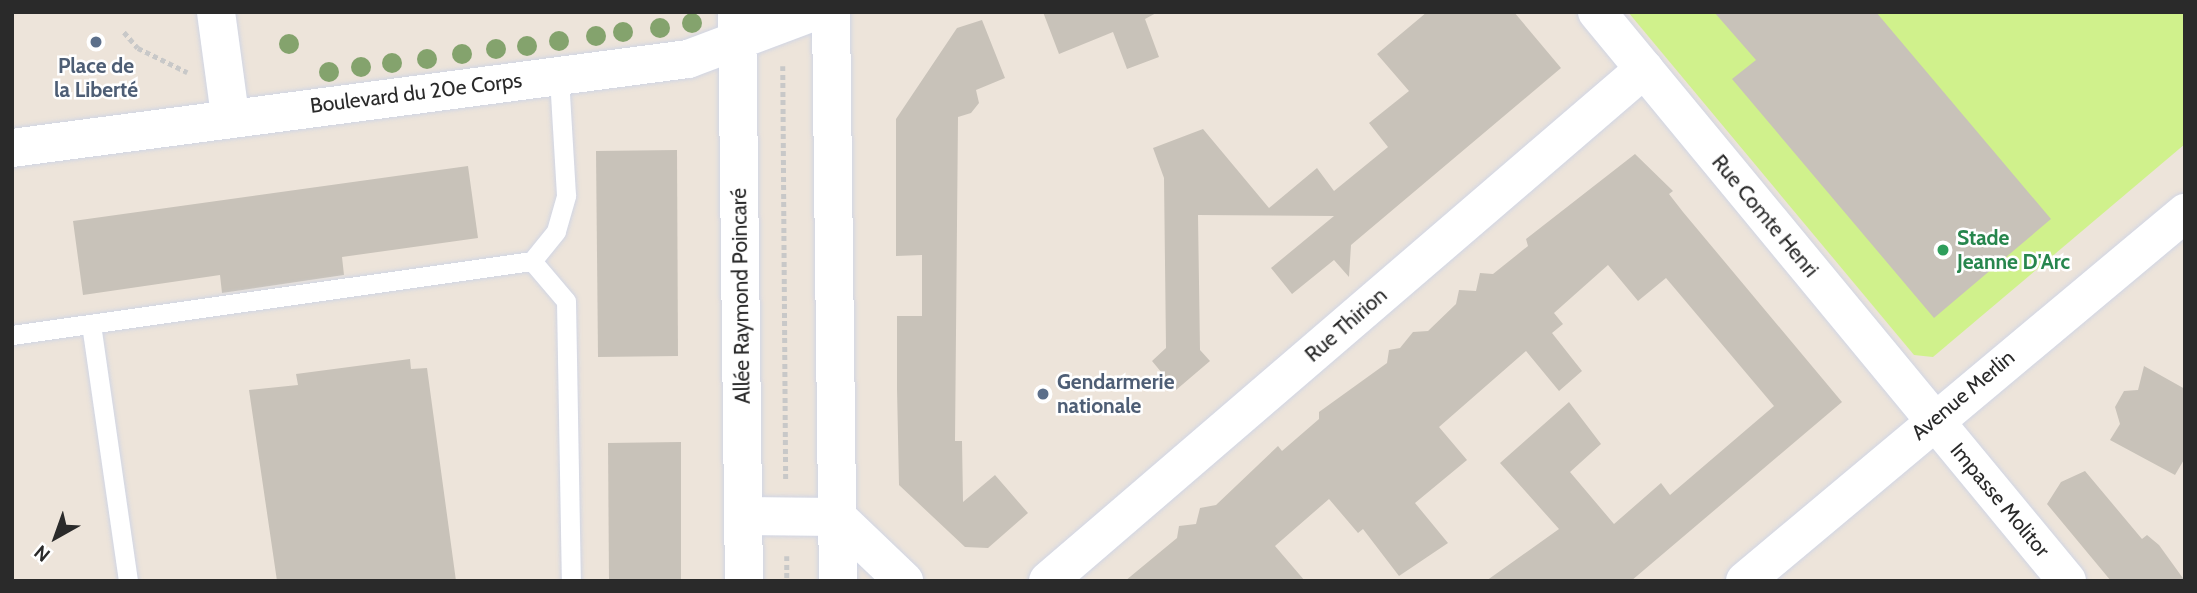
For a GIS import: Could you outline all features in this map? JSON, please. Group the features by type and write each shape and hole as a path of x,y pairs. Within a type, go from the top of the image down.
{"street":[{"path":"216,12 230,116"},
{"path":"831,12 838,581"},
{"name":"Rue Comte Henri","path":"1597,12 1934,419"},
{"name":"Boulevard du 20e Corps","path":"12,148 230,116 688,59 737,26 798,18"},
{"name":"Allée Raymond Poincaré","path":"737,26 744,581"},
{"name":"Rue Thirion","path":"1048,581 1644,69"},
{"name":"Avenue Merlin","path":"1745,581 1934,419 2185,213"},
{"name":"Impasse Molitor","path":"1934,419 2067,581"},
{"path":"743,516 837,517 904,581"}],"lane":[{"path":"12,335 532,261 556,231 566,195 559,76"},
{"path":"532,261 566,301 571,581"},
{"path":"91,324 128,581"}],"path":[{"path":"787,581 786,517 798,18"},
{"path":"124,32 138,48 184,72 224,70"}],"green space":[{"name":"Stade Jeanne D'Arc","path":"1628,12 2185,12 2185,144 1933,357 1914,355"}],"building":[{"path":"1043,12 1158,12 1145,19 1159,57 1127,69 1113,32 1059,54"},
{"path":"1427,12 1514,12 1561,68 1351,245 1349,277 1334,260 1292,294 1271,268 1334,216 1198,215 1200,350 1210,361 1176,390 1152,361 1166,348 1164,178 1153,148 1203,129 1269,208 1317,168 1334,191 1388,147 1369,123 1409,91 1377,54"},
{"path":"1714,12 1876,12 2051,219 1934,318 1732,79 1756,60"},
{"path":"982,20 1005,78 976,90 979,103 971,113 958,117 955,441 962,441 963,502 995,475 1028,513 988,548 965,547 899,485 897,389 897,316 922,316 922,255 896,256 896,119 957,28"},
{"path":"677,150 678,356 598,357 596,151"},
{"path":"1635,154 1673,191 1669,194 1683,212 1842,402 1631,581 1486,581 1559,529 1500,463 1569,402 1601,444 1570,472 1614,524 1661,483 1670,495 1774,406 1666,278 1638,301 1608,265 1554,313 1563,324 1552,333 1582,371 1559,391 1526,351 1439,427 1467,460 1415,503 1448,543 1399,576 1363,529 1358,533 1329,499 1275,546 1305,581 1125,581 1177,538 1179,526 1196,524 1200,508 1216,505 1278,446 1282,451 1319,419 1319,412 1387,363 1389,350 1400,348 1413,332 1428,331 1456,304 1459,290 1476,291 1480,273 1493,274 1528,246 1526,239"},
{"path":"468,166 478,238 342,257 344,275 222,293 220,275 83,295 73,221"},
{"path":"410,359 411,369 427,368 456,581 277,581 249,390 298,385 296,374"},
{"path":"2144,366 2185,389 2185,458 2175,475 2110,440 2120,424 2115,407 2124,391 2138,390"},
{"path":"681,442 681,581 609,581 608,443"},
{"path":"2085,471 2142,539 2147,535 2159,545 2185,581 2111,581 2047,504 2061,482"}],"place":[{"name":"Place de la Liberté","path":"96,42"},
{"name":"Stade Jeanne D'Arc","path":"1943,250"},
{"name":"Gendarmerie nationale","path":"1043,394"}]}
